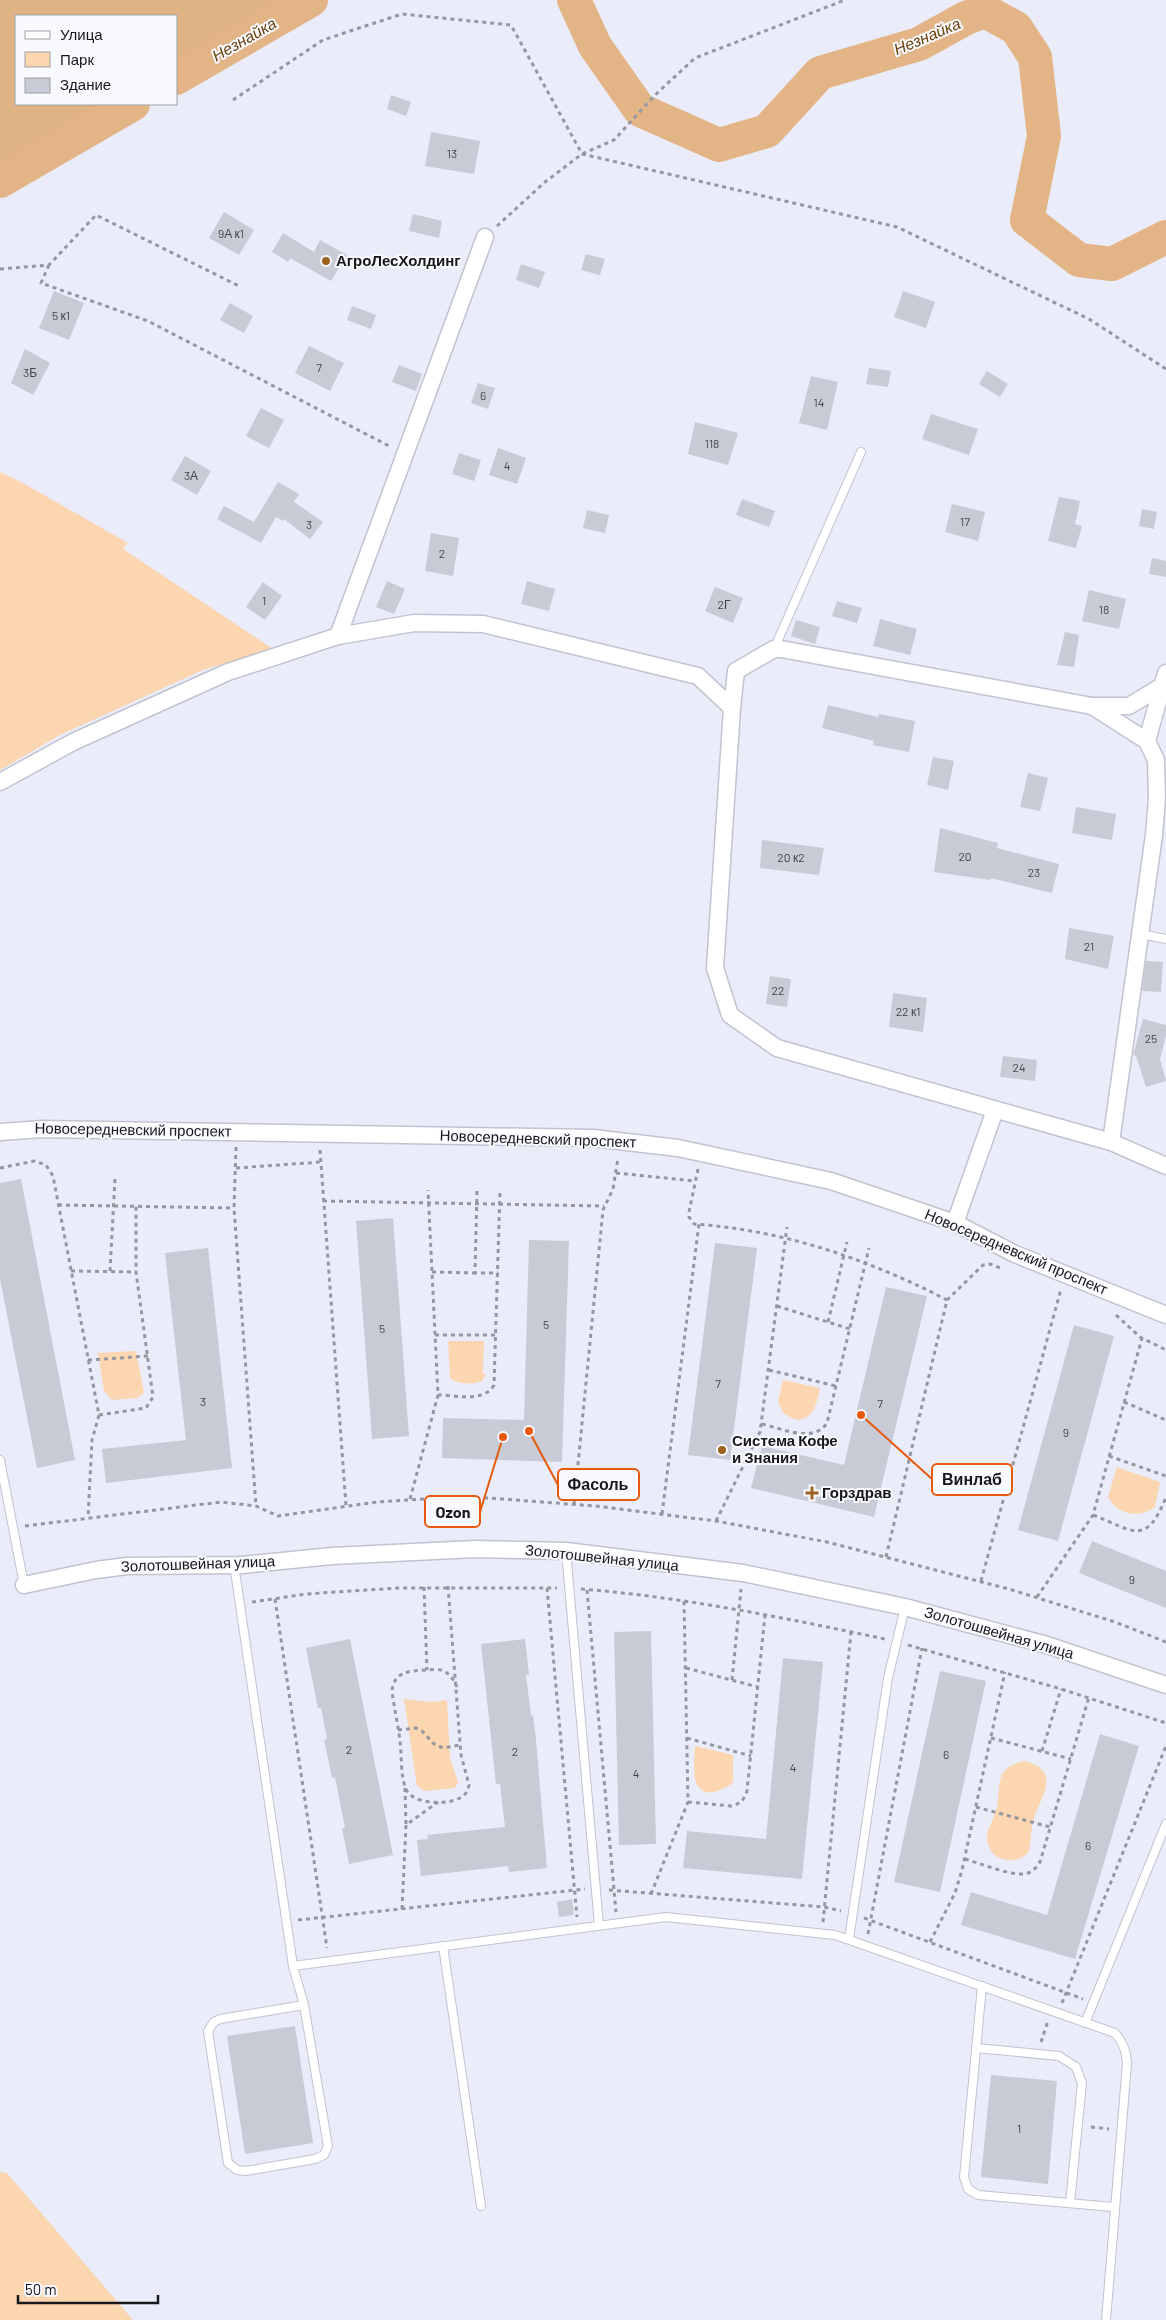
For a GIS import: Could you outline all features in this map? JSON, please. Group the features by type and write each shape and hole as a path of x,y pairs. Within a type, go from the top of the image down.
{"street":[{"path":"338,636 485,236"},
{"path":"0,782 73,742 228,672 338,636 414,623 483,624 698,676 732,708"},
{"path":"1164,680 1129,706 1092,706 774,649 736,671 715,968 730,1016 777,1048 1111,1142 1166,1166"},
{"path":"1147,741 1164,680"},
{"path":"1092,706 1147,741 1156,760 1157,798 1141,934 1111,1142"},
{"path":"955,1223 995,1110"},
{"name":"Новосередневский проспект","path":"0,1132 42,1129 594,1138 620,1140 701,1153 831,1181 955,1223 1016,1254 1166,1315"},
{"name":"Золотошвейная улица","path":"24,1585 115,1566 234,1564 404,1551 475,1549 566,1550 743,1573 905,1607 1048,1646 1166,1685"}],"lane":[{"path":"774,649 861,452"},
{"path":"1141,934 1166,939"},
{"path":"0,1460 24,1585"},
{"path":"566,1550 599,1925"},
{"path":"234,1564 293,1966 304,2005 328,2146 326,2151 315,2159 246,2171 237,2170 228,2163 208,2031 214,2022 220,2019 304,2005"},
{"path":"849,1939 888,1678 905,1607"},
{"path":"1085,2022 1166,1824"},
{"path":"293,1966 666,1917 822,1933 849,1939 1115,2033 1123,2042 1126,2052 1106,2320"},
{"path":"443,1946 481,2206"},
{"path":"982,1986 964,2177 968,2189 978,2195 1113,2207"},
{"path":"976,2048 1059,2056 1070,2061 1076,2067 1082,2083 1070,2203"}],"path":[{"path":"485,236 545,182 582,154 614,140 655,95 695,58 845,0"},
{"path":"233,100 323,40 402,14 511,25 582,154 897,227 1089,319 1166,369"},
{"path":"241,287 96,215 49,265 41,283 148,321 404,454"},
{"path":"0,269 49,265"},
{"path":"237,1132 234,1208 256,1506"},
{"path":"318,1133 346,1506"},
{"path":"574,1504 604,1206 613,1192 620,1140"},
{"path":"701,1153 689,1217 694,1224 786,1238 844,1255 947,1300"},
{"path":"0,1168 34,1161 46,1165 52,1176 99,1415 92,1440 88,1518"},
{"path":"236,1168 321,1162"},
{"path":"616,1173 695,1181"},
{"path":"110,1271 115,1179"},
{"path":"410,1499 438,1395 428,1190"},
{"path":"475,1272 477,1191"},
{"path":"438,1395 480,1396 491,1389 495,1378 500,1191"},
{"path":"324,1201 604,1206"},
{"path":"58,1205 234,1208"},
{"path":"99,1415 138,1411 146,1408 151,1403 154,1391 136,1272 136,1206"},
{"path":"662,1514 699,1224"},
{"path":"716,1521 758,1438 762,1424 787,1227"},
{"path":"828,1322 847,1242"},
{"path":"762,1424 806,1434 818,1432 827,1423 869,1248"},
{"path":"886,1558 947,1300 983,1265 990,1264 1011,1272"},
{"path":"71,1271 136,1272"},
{"path":"432,1272 498,1273"},
{"path":"981,1581 1065,1274"},
{"path":"1052,1289 1068,1296"},
{"path":"777,1306 850,1329"},
{"path":"1111,1312 1123,1320 1142,1338 1166,1350"},
{"path":"435,1335 496,1335"},
{"path":"1037,1598 1093,1515 1142,1338"},
{"path":"88,1360 149,1356"},
{"path":"769,1370 836,1386"},
{"path":"1124,1402 1166,1420"},
{"path":"1109,1456 1166,1476"},
{"path":"1093,1515 1133,1531 1143,1530 1154,1524 1166,1497"},
{"path":"13,1528 211,1502 256,1506 278,1516 410,1499 489,1498 574,1504 716,1521 827,1542 981,1581 1114,1622 1166,1642"},
{"path":"732,1680 743,1573"},
{"path":"239,1603 306,1594 448,1586 569,1588 684,1602 764,1615 896,1641 1061,1688 1166,1723"},
{"path":"405,1784 408,1792 414,1799 422,1802 459,1799 468,1791 469,1780 461,1756 448,1586"},
{"path":"424,1587 427,1670"},
{"path":"547,1588 578,1928"},
{"path":"587,1590 617,1922"},
{"path":"275,1599 329,1962"},
{"path":"651,1894 688,1802 684,1602"},
{"path":"688,1802 731,1806 742,1802 747,1791 764,1615"},
{"path":"822,1933 851,1632"},
{"path":"866,1944 922,1648"},
{"path":"686,1668 758,1687"},
{"path":"402,1909 406,1825 405,1784 392,1684 404,1672 440,1669 446,1672 457,1687"},
{"path":"930,1942 955,1893 965,1859 1006,1672"},
{"path":"1042,1751 1061,1688"},
{"path":"965,1859 1014,1874 1027,1874 1035,1869 1040,1862 1089,1697"},
{"path":"398,1730 416,1728 422,1731 434,1744 443,1748 460,1745"},
{"path":"687,1738 751,1756"},
{"path":"991,1738 1071,1759"},
{"path":"1058,2013 1166,1746"},
{"path":"406,1825 438,1802"},
{"path":"976,1807 1050,1827"},
{"path":"287,1921 596,1888"},
{"path":"1085,2126 1121,2130"}],"green space":[{"path":"0,472 128,543 123,549 273,649 203,670 60,735 0,770"},
{"path":"448,1341 484,1341 483,1374 486,1374 482,1381 466,1383 457,1382 450,1378"},
{"path":"136,1351 144,1393 137,1398 112,1400 104,1391 98,1353"},
{"path":"783,1380 820,1388 812,1413 797,1420 784,1414 778,1402"},
{"path":"1117,1467 1160,1482 1155,1507 1149,1511 1135,1514 1123,1511 1112,1503 1108,1497"},
{"path":"404,1699 432,1702 447,1700 450,1758 458,1782 455,1788 425,1791 417,1786"},
{"path":"695,1746 733,1755 733,1782 717,1791 706,1792 701,1789 697,1785 694,1774"},
{"path":"1025,1761 1044,1771 1046,1786 1033,1822 1028,1853 1015,1860 1002,1859 991,1851 987,1836 996,1811 999,1783 1008,1767"},
{"path":"0,2172 7,2173 133,2320 0,2320"}],"shaded area":[{"path":"0,0 281,0 178,60 178,15 15,15 15,105 102,105 0,164"}],"building":[{"path":"391,95 411,102 406,116 387,109"},
{"path":"431,132 480,141 474,174 425,166"},
{"path":"224,212 254,230 239,255 209,238"},
{"path":"413,214 442,221 439,238 409,231"},
{"path":"283,233 314,252 320,240 347,255 331,281 290,258 288,262 272,252"},
{"path":"586,254 605,259 600,275 581,270"},
{"path":"521,264 545,272 539,288 516,280"},
{"path":"54,291 84,303 69,340 39,328"},
{"path":"903,291 935,302 926,328 894,317"},
{"path":"230,303 253,316 244,333 220,320"},
{"path":"352,306 376,315 371,329 347,320"},
{"path":"309,346 344,363 330,391 295,373"},
{"path":"25,349 50,363 33,395 11,383"},
{"path":"399,365 422,374 416,391 392,382"},
{"path":"869,368 891,371 888,387 866,384"},
{"path":"987,371 1008,384 1000,397 979,384"},
{"path":"811,376 838,382 827,430 799,423"},
{"path":"478,383 495,388 488,409 471,403"},
{"path":"261,408 284,420 269,448 246,436"},
{"path":"931,414 978,429 969,455 922,439"},
{"path":"695,422 738,433 728,465 688,454"},
{"path":"498,448 526,458 517,484 489,475"},
{"path":"459,453 481,460 474,481 452,474"},
{"path":"185,456 211,471 197,495 171,480"},
{"path":"278,482 299,494 294,502 323,522 310,539 284,519 283,521 276,517 261,543 217,519 224,506 254,522"},
{"path":"1059,497 1080,501 1075,524 1082,526 1076,548 1048,541"},
{"path":"742,499 775,511 769,527 736,515"},
{"path":"952,504 985,512 978,541 945,532"},
{"path":"1142,509 1157,512 1154,529 1139,526"},
{"path":"587,510 609,515 605,533 583,528"},
{"path":"431,533 459,538 453,576 425,571"},
{"path":"1152,558 1166,561 1166,577 1149,574"},
{"path":"387,581 405,589 394,614 376,607"},
{"path":"527,581 555,589 549,611 521,604"},
{"path":"263,582 282,596 265,620 246,607"},
{"path":"715,587 743,598 733,623 705,611"},
{"path":"1089,590 1126,599 1119,629 1082,621"},
{"path":"837,601 862,608 857,623 832,616"},
{"path":"880,619 917,629 910,655 873,646"},
{"path":"796,620 820,627 815,644 791,636"},
{"path":"1065,632 1079,635 1074,667 1057,665"},
{"path":"828,705 878,717 879,714 915,721 909,752 873,745 874,741 822,728"},
{"path":"933,757 954,761 948,790 927,785"},
{"path":"1028,773 1048,778 1040,811 1020,807"},
{"path":"1076,807 1116,814 1112,840 1072,833"},
{"path":"940,828 998,843 997,848 1059,864 1052,893 991,878 991,880 934,872"},
{"path":"762,840 824,848 819,875 760,868"},
{"path":"1069,928 1114,936 1108,969 1065,959"},
{"path":"1146,961 1163,962 1161,992 1142,991"},
{"path":"770,976 791,979 787,1007 766,1004"},
{"path":"893,993 927,998 923,1032 889,1027"},
{"path":"1143,1019 1166,1025 1166,1035 1160,1059 1166,1081 1146,1087 1136,1056 1133,1055"},
{"path":"1003,1056 1037,1060 1035,1081 1000,1077"},
{"path":"21,1179 75,1460 37,1468 0,1279 0,1183"},
{"path":"393,1218 409,1436 372,1439 356,1221"},
{"path":"529,1240 569,1241 562,1462 442,1458 443,1418 524,1420"},
{"path":"715,1243 757,1248 730,1460 688,1455"},
{"path":"208,1248 232,1468 106,1483 102,1449 186,1440 165,1253"},
{"path":"886,1287 927,1296 874,1517 751,1488 762,1446 844,1465"},
{"path":"1074,1325 1114,1336 1058,1541 1018,1530"},
{"path":"1092,1541 1166,1571 1166,1608 1079,1573"},
{"path":"651,1631 656,1844 619,1845 614,1632"},
{"path":"350,1639 393,1855 349,1864 342,1828 345,1828 335,1777 332,1778 324,1740 327,1739 321,1708 318,1708 306,1648"},
{"path":"525,1639 529,1675 526,1675 536,1740 547,1868 509,1872 508,1866 421,1876 417,1840 428,1839 427,1835 505,1827 500,1784 496,1784 481,1644"},
{"path":"783,1658 823,1662 802,1879 683,1868 687,1831 766,1839"},
{"path":"940,1671 986,1681 940,1892 894,1882"},
{"path":"1100,1734 1139,1746 1075,1959 961,1925 971,1892 1047,1915"},
{"path":"572,1899 574,1915 559,1917 557,1902"},
{"path":"295,2026 313,2143 245,2154 227,2036"},
{"path":"991,2075 1057,2081 1048,2184 981,2177"}],"waterway":[{"name":"Незнайка","path":"178,77 311,0"},
{"name":"Незнайка","path":"574,0 595,46 640,110 719,145 767,131 820,73 919,44 966,18 985,11 1016,28 1035,57 1044,136 1027,220 1079,260 1112,264 1166,237"},
{"name":"Незнайка","path":"0,181 131,105"}],"place":[{"name":"АгроЛесХолдинг","path":"326,261"},
{"name":"Винлаб","path":"861,1415"},
{"name":"Фасоль","path":"529,1431"},
{"name":"Ozon","path":"503,1437"},
{"name":"Система Кофе и Знания","path":"722,1450"},
{"name":"Горздрав","path":"812,1493"}]}
